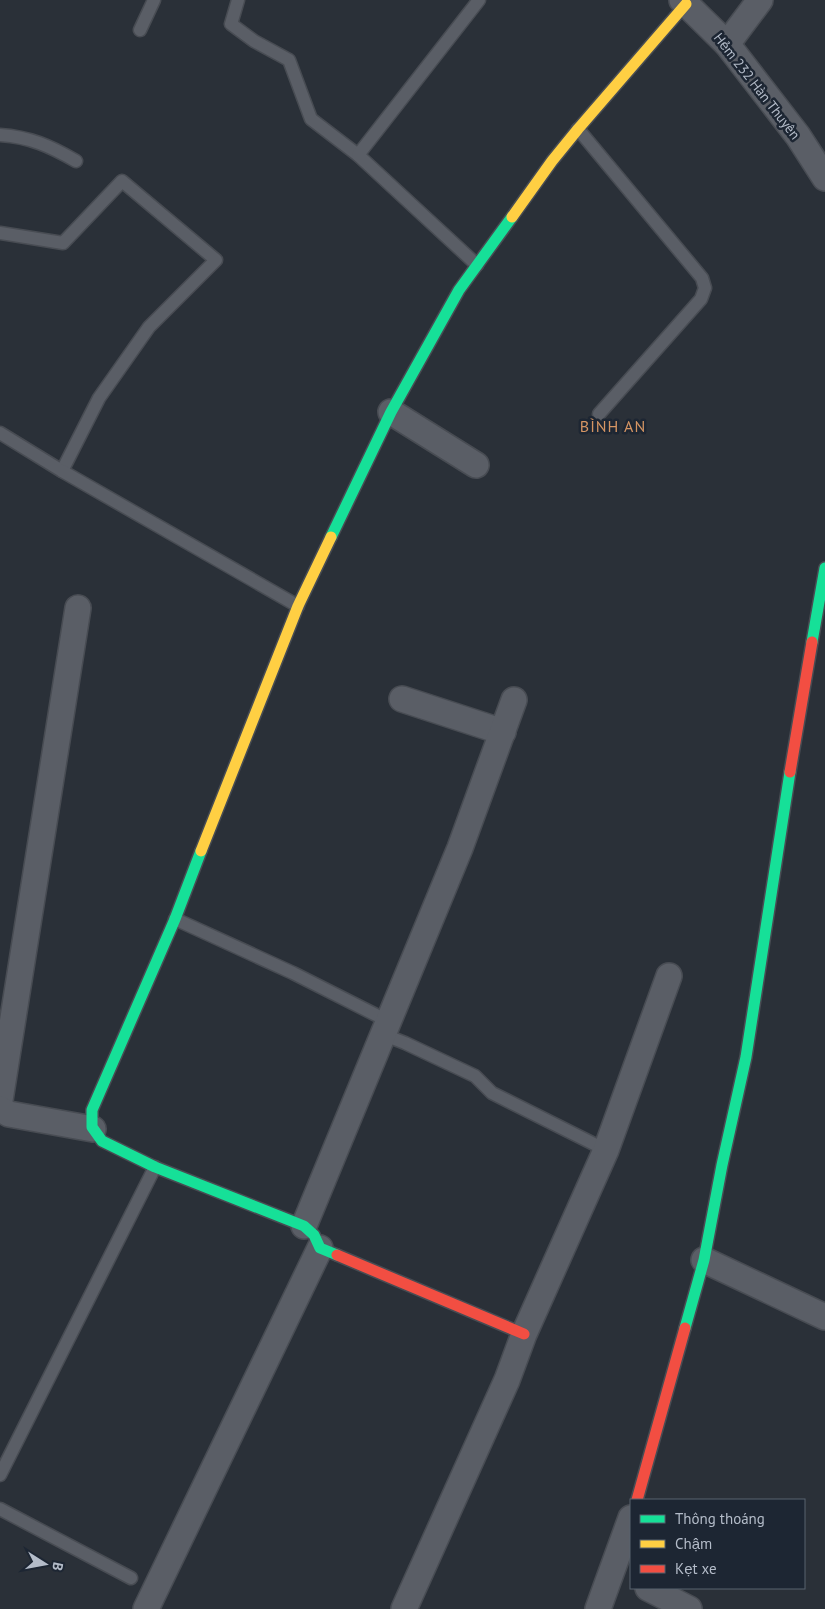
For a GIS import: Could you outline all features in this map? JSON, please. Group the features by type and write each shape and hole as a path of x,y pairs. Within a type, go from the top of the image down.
{"street":[{"path":"728,44 760,0"},
{"path":"146,1609 320,1248 312,1231 304,1226 155,1167 102,1141 93,1129 90,1120 92,1110 175,919 298,606 391,412 459,290 552,161 684,2"},
{"name":"Hẻm 232 Hàn Thuyên","path":"684,2 728,44 798,136 825,178"},
{"path":"391,412 476,465"},
{"path":"637,1499 704,1260 722,1165 746,1057 802,695 825,568"},
{"path":"0,1100 78,608"},
{"path":"402,699 503,732"},
{"path":"304,1226 456,857 514,700"},
{"path":"404,1609 507,1380 524,1334 606,1150 669,976"},
{"path":"0,1109 9,1114 93,1129"},
{"path":"320,1248 524,1334"},
{"path":"704,1260 825,1317"},
{"path":"598,1609 622,1574 630,1524"},
{"path":"650,1589 689,1609"}],"lane":[{"path":"140,30 154,0"},
{"path":"238,0 231,24 254,41 289,60 311,119 358,155 478,265"},
{"path":"358,155 480,0"},
{"path":"578,129 702,278 705,288 701,299 599,414"},
{"path":"0,135 19,136 49,146 76,161"},
{"path":"0,233 63,243 122,180 216,260 149,327 99,398 62,471"},
{"path":"0,433 62,471 298,606"},
{"path":"175,919 293,973 385,1028 405,1043 475,1076 492,1093 606,1150"},
{"path":"0,1476 155,1167"},
{"path":"0,1509 131,1578"}],"traffic: fast":[{"path":"331,537 391,412 459,290 512,217"},
{"path":"812,642 825,568"},
{"path":"685,1328 704,1260 722,1165 746,1057 790,772"},
{"path":"201,851 175,919 92,1110 92,1127 102,1141 155,1167 304,1226 314,1235 320,1248 337,1255"}],"traffic: slow":[{"path":"512,217 552,161 578,129 686,4"},
{"path":"201,851 298,606 331,537"}],"traffic: jam":[{"path":"790,772 812,642"},
{"path":"337,1255 524,1334"},
{"path":"637,1499 685,1328"}],"district":[{"name":"BÌNH AN","path":"613,426"}]}
